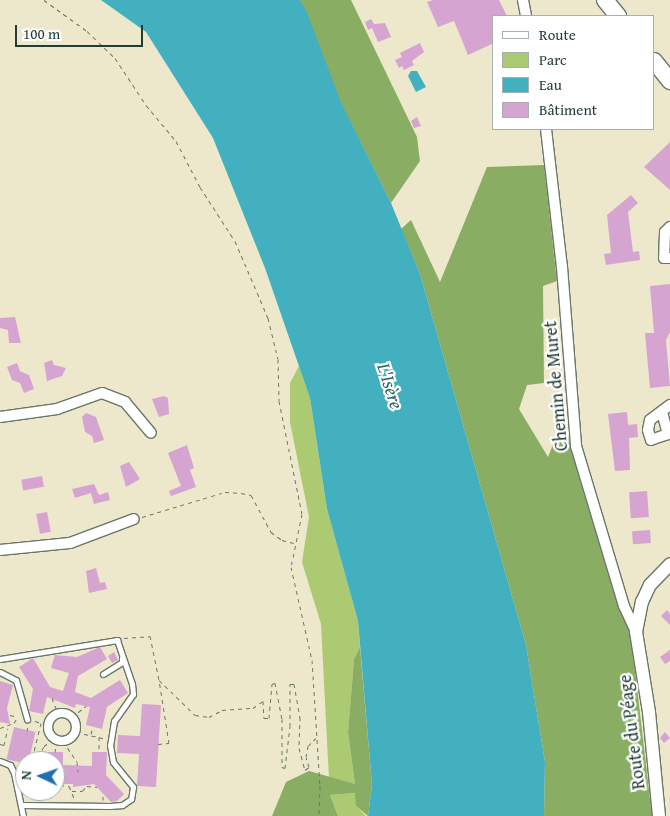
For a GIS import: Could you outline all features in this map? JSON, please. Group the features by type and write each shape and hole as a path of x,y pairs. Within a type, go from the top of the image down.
{"main road":[{"path":"605,0 617,15"},
{"path":"655,61 670,81"}],"street":[{"path":"523,0 526,15"},
{"name":"Chemin de Muret","path":"546,130 562,267 576,446 624,606 636,632"},
{"path":"670,227 665,232 664,258 670,258"},
{"path":"0,417 57,409 102,393 125,402 152,433"},
{"path":"0,550 70,543 134,519"},
{"name":"Route du Péage","path":"659,816 649,712 636,632 642,602 650,585 670,564"},
{"path":"65,712 76,732 58,740 48,726 51,719 65,712"}],"lane":[{"path":"0,659 118,640 133,694 114,721 111,740 113,762 134,787 131,799 122,805 21,805"},
{"path":"102,674 122,662 122,655"},
{"path":"0,672 16,680 27,719"},
{"path":"0,761 10,765 14,773 23,816"}],"path":[{"path":"44,0 87,31 115,58 146,105 176,141 200,187 235,241 268,318 278,359 279,401 302,514 291,567 312,660 319,816"},
{"path":"134,519 225,492 241,493 251,496 271,532 282,540 295,543"},
{"path":"118,640 150,636 169,743 158,744"},
{"path":"159,680 195,715 209,717 222,710 253,708 263,701 264,718 269,718 272,684 275,683 282,719 282,767 285,768 290,726 290,684 294,684 300,717 299,748 305,770 309,767 306,757 308,746 312,739 317,738"},
{"path":"52,698 65,712 86,706"},
{"path":"0,744 4,744 8,727 18,717"},
{"path":"41,723 33,755 38,757 44,746 58,740"},
{"path":"0,728 8,727"},
{"path":"91,735 93,727"},
{"path":"76,732 111,740"},
{"path":"99,737 99,752"},
{"path":"55,751 58,740"},
{"path":"58,740 77,762 78,772"},
{"path":"65,786 69,786 77,806"},
{"path":"71,791 82,791 87,786 97,787"}],"green space":[{"path":"300,0 351,0 417,137 420,161 391,203 341,103"},
{"path":"544,165 557,281 543,286 544,383 527,385 519,409 548,457 563,420 631,636 652,816 544,816 545,762 526,645 420,274 401,229 411,220 440,282 487,167"},
{"path":"299,366 310,398 327,509 358,621 360,647 354,659 348,733 355,784 329,779 321,624 302,562 309,517 290,422 290,383"},
{"path":"360,647 372,785 368,816 356,806 355,793 330,795 338,816 272,816 286,782 309,771 355,784 348,733 354,659"},
{"path":"356,793 356,806 366,816 338,816 330,795"}],"water":[{"name":"L'Isère","path":"101,0 300,0 306,10 341,102 391,203 420,274 526,645 545,762 544,816 368,816 372,785 358,621 327,509 310,398 265,268 213,138 146,32"},
{"path":"411,71 417,71 426,87 416,92 408,76"}],"building":[{"path":"433,0 499,0 506,15 492,15 492,44 468,55 454,21 438,27 427,2"},
{"path":"371,19 374,24 385,23 391,37 378,42 372,28 368,30 365,22"},
{"path":"420,43 424,52 412,61 414,65 404,70 402,66 399,68 395,60 402,57 400,53"},
{"path":"417,117 421,126 414,128 411,121"},
{"path":"670,142 670,190 644,167"},
{"path":"631,195 638,203 628,212 633,252 639,251 640,260 606,265 604,254 611,253 607,215"},
{"path":"670,284 670,332 666,340 670,386 650,388 645,333 654,333 650,286"},
{"path":"15,317 21,343 9,343 8,330 0,328 0,318"},
{"path":"52,360 54,365 66,368 62,376 47,381 44,363"},
{"path":"17,363 20,371 29,375 34,389 24,393 20,383 12,380 7,367"},
{"path":"164,396 168,398 169,414 159,417 152,399"},
{"path":"627,412 628,425 637,424 638,437 629,438 630,470 615,471 608,414"},
{"path":"86,413 96,417 104,440 94,443 92,436 85,432 82,417"},
{"path":"187,445 194,468 190,470 196,487 171,496 169,491 181,486 168,453"},
{"path":"129,462 140,479 126,487 120,466"},
{"path":"42,476 44,487 23,490 21,480"},
{"path":"94,484 99,495 108,492 110,500 94,504 91,493 75,498 72,489"},
{"path":"647,491 649,517 631,518 629,492"},
{"path":"47,512 51,532 40,534 36,514"},
{"path":"650,530 651,543 633,544 632,531"},
{"path":"96,568 100,583 105,582 107,589 89,593 86,571"},
{"path":"667,610 670,614 670,625 661,616"},
{"path":"100,647 107,659 78,676 75,692 91,698 120,680 128,693 107,707 102,729 86,725 90,707 76,704 75,708 47,697 43,714 29,711 33,689 19,667 33,658 50,687 63,691 69,673 51,668 55,655 77,657"},
{"path":"670,650 670,661 665,664 660,657"},
{"path":"114,652 118,660 112,663 108,656"},
{"path":"0,681 13,685 7,708 10,724 0,722"},
{"path":"142,704 161,705 156,787 137,786 139,754 117,753 118,735 140,736"},
{"path":"14,727 35,732 31,751 15,751 15,761 7,759"},
{"path":"665,732 670,738 664,743 660,738"},
{"path":"92,752 107,752 106,775 124,794 117,801 111,802 94,784 73,787 73,784 65,784 65,765 92,766"}]}
